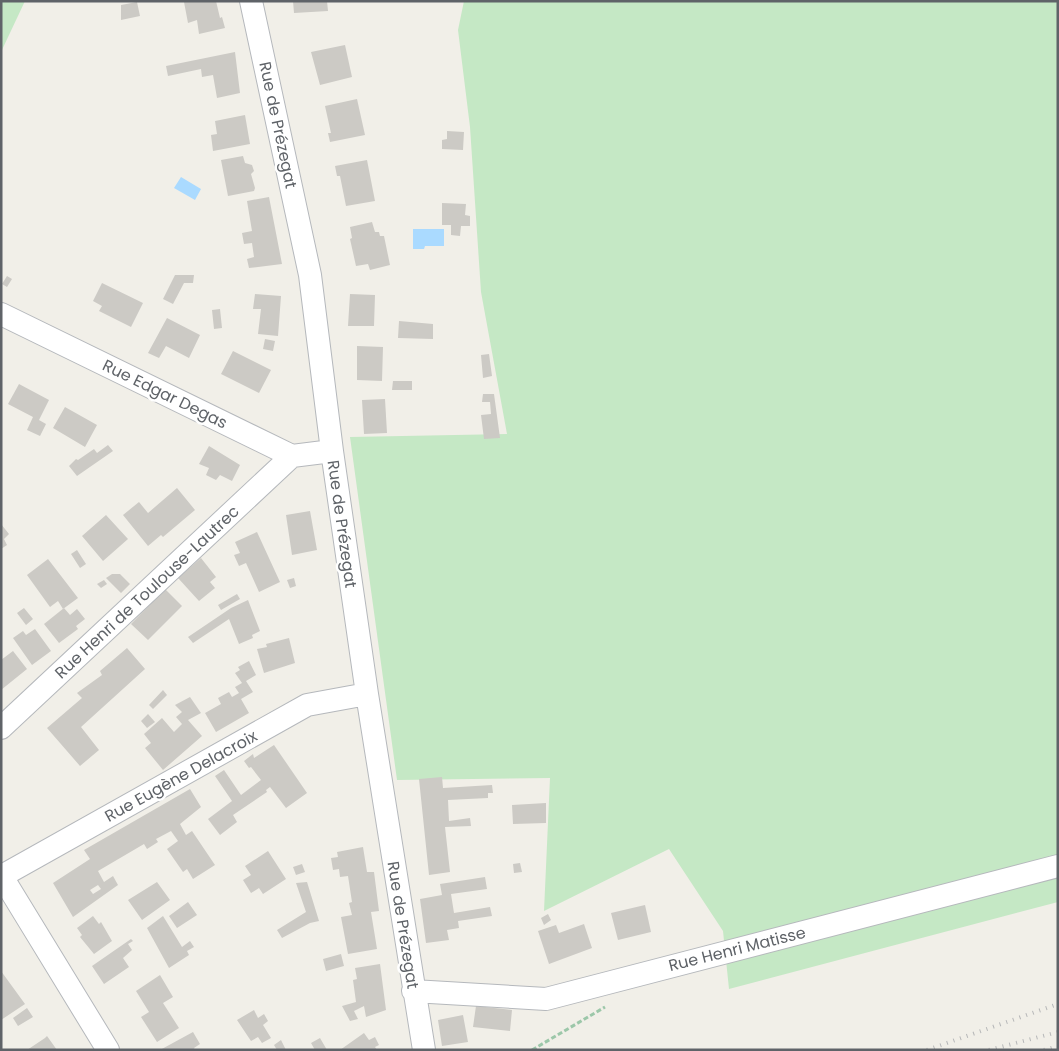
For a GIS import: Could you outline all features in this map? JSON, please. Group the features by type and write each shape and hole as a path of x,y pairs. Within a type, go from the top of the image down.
{"street":[{"name":"Rue de Prézegat","path":"251,1 310,275 332,451 367,694 413,991 424,1050"},
{"name":"Rue Edgar Degas","path":"1,314 292,456"},
{"path":"292,456 332,451"},
{"name":"Rue Henri de Toulouse-Lautrec","path":"1,728 292,456"},
{"name":"Rue Eugène Delacroix","path":"2,875 307,705 367,694"},
{"name":"Rue Henri Matisse","path":"413,991 546,999 1058,866"},
{"path":"2,875 108,1050"}],"green space":[{"path":"1,1 25,1 1,52"},
{"path":"464,1 1058,1 1058,902 729,989 723,931 669,849 544,911 550,778 397,780 350,437 507,434 481,292 470,127 458,30"}],"water":[{"path":"181,177 201,189 195,200 174,188"},
{"path":"413,229 444,229 444,246 425,246 424,249 413,249"}],"building":[{"path":"216,1 220,18 222,17 225,28 199,34 197,20 188,23 184,2"},
{"path":"293,1 327,1 328,11 294,13"},
{"path":"137,2 140,16 121,20 121,5"},
{"path":"345,45 352,77 320,85 311,52"},
{"path":"235,52 240,93 217,98 213,75 202,77 201,69 168,76 166,66"},
{"path":"357,99 365,135 330,142 328,133 331,133 325,106"},
{"path":"245,115 250,144 213,151 211,135 217,134 215,121"},
{"path":"447,131 464,132 463,150 442,149 442,140 447,139"},
{"path":"243,156 245,163 252,165 254,171 251,174 255,188 254,191 228,196 221,160"},
{"path":"367,160 375,201 346,206 340,176 337,176 335,166"},
{"path":"269,197 282,264 249,268 247,259 254,257 252,243 244,244 242,233 252,231 247,201"},
{"path":"442,203 466,204 465,215 470,216 470,226 461,226 460,236 451,235 451,225 442,225"},
{"path":"372,222 375,232 379,232 380,236 384,236 390,265 370,270 368,264 356,266 350,239 352,238 350,227"},
{"path":"175,275 194,275 193,283 184,283 173,304 163,299"},
{"path":"7,276 12,279 7,287 2,284"},
{"path":"102,283 143,303 131,327 99,311 102,306 93,301"},
{"path":"255,294 281,296 278,336 258,334 261,309 253,309"},
{"path":"350,294 375,295 374,326 348,326"},
{"path":"220,309 222,328 214,329 212,310"},
{"path":"167,318 200,335 189,358 166,346 159,358 148,353"},
{"path":"399,321 433,324 433,339 398,338"},
{"path":"265,339 275,341 273,351 263,349"},
{"path":"357,346 383,347 382,381 357,380"},
{"path":"233,351 271,370 259,393 221,374"},
{"path":"489,354 492,376 483,378 481,355"},
{"path":"393,381 412,381 412,390 392,390"},
{"path":"19,384 49,400 39,420 46,424 40,436 27,430 33,417 8,404"},
{"path":"483,394 494,394 500,438 484,439 481,415 491,414 490,402 482,402"},
{"path":"385,399 387,433 364,434 362,400"},
{"path":"65,407 97,425 85,447 53,428"},
{"path":"108,445 113,451 77,476 69,466 76,459 78,460 94,449 97,453"},
{"path":"209,446 240,465 232,481 220,475 216,480 206,475 209,468 199,464"},
{"path":"177,488 195,510 163,537 161,535 148,546 123,515 139,502 148,513"},
{"path":"310,511 317,550 292,555 286,515"},
{"path":"106,515 128,539 103,561 82,536"},
{"path":"1,524 9,534 4,539 7,545 1,549"},
{"path":"257,532 280,582 259,592 246,563 239,566 234,555 240,553 235,542"},
{"path":"77,550 86,564 80,568 71,554"},
{"path":"201,558 216,577 210,582 215,588 199,601 178,578"},
{"path":"48,559 78,598 63,609 58,601 50,607 27,575"},
{"path":"112,574 120,574 130,584 121,593 106,578"},
{"path":"294,578 296,586 290,588 287,580"},
{"path":"104,580 107,584 101,588 97,584"},
{"path":"165,589 182,606 148,640 131,624"},
{"path":"237,594 240,599 221,610 218,605"},
{"path":"248,600 260,631 252,635 253,638 239,644 229,619 193,643 188,637 231,608"},
{"path":"24,608 33,619 26,625 17,613"},
{"path":"64,608 70,615 77,609 85,619 76,626 78,629 59,643 44,624"},
{"path":"35,629 51,651 32,665 13,638 23,631 26,635"},
{"path":"289,638 295,663 264,673 257,649 267,647 266,644"},
{"path":"127,648 145,669 81,727 99,750 80,766 47,728 82,698 77,693 102,675 100,671"},
{"path":"13,651 27,669 1,690 1,660"},
{"path":"249,661 256,675 246,681 253,692 241,699 249,713 216,732 205,713 221,704 218,698 229,692 232,697 239,693 235,687 242,683 235,673 240,670 238,667"},
{"path":"163,690 167,695 153,709 149,705"},
{"path":"190,697 201,713 188,720 202,736 163,770 145,748 151,743 144,734 162,718 174,732 182,724 176,717 182,712 175,705"},
{"path":"148,714 155,722 147,728 141,721"},
{"path":"274,745 307,793 286,808 270,787 266,790 267,792 233,815 237,822 220,835 208,819 232,801 215,776 224,770 241,795 261,780 244,761 253,754 254,758"},
{"path":"442,777 443,788 492,785 493,793 488,793 488,798 448,800 449,821 470,818 471,826 445,827 450,872 429,875 419,779"},
{"path":"190,789 201,807 180,824 186,835 192,831 215,865 193,879 187,869 183,872 167,849 178,841 171,831 156,839 158,842 147,849 144,844 98,871 104,882 113,876 118,885 73,917 53,883 90,859 84,850","holes":["98,885 101,889 93,894 90,890"]},
{"path":"546,803 546,823 513,824 512,805"},
{"path":"363,847 367,872 374,872 379,911 371,912 377,949 348,954 341,917 352,915 349,903 352,902 348,876 340,877 339,869 333,870 331,858 338,857 337,852"},
{"path":"268,851 286,879 263,894 259,888 251,893 243,880 251,875 245,866"},
{"path":"520,863 522,872 514,873 513,864"},
{"path":"302,864 305,872 296,875 293,867"},
{"path":"485,877 487,889 451,894 454,913 490,907 492,916 458,921 459,928 447,930 449,940 426,943 420,899 442,895 440,884"},
{"path":"157,882 170,900 142,920 128,900"},
{"path":"307,882 319,921 310,923 282,938 277,930 306,912 296,883"},
{"path":"188,902 197,915 177,928 169,916"},
{"path":"645,905 651,932 618,940 611,913"},
{"path":"548,914 551,920 544,925 541,918"},
{"path":"93,916 99,924 101,922 112,941 94,954 80,937 82,935 77,928"},
{"path":"163,916 182,947 190,941 194,947 187,951 189,955 169,968 147,928"},
{"path":"584,924 592,948 549,964 538,931 556,925 559,933"},
{"path":"131,939 133,941 128,944 132,950 123,958 129,967 104,984 92,966"},
{"path":"341,954 344,966 326,971 323,959"},
{"path":"380,964 386,1010 366,1017 364,1006 354,1011 358,1019 350,1021 342,1006 356,1002 353,980 357,979 355,968"},
{"path":"1,971 25,1004 1,1020"},
{"path":"160,975 173,997 163,1003 179,1028 157,1042 141,1017 149,1012 136,991"},
{"path":"476,1006 512,1010 510,1031 473,1027"},
{"path":"27,1008 33,1017 18,1026 13,1018"},
{"path":"254,1010 258,1018 264,1014 268,1021 263,1025 271,1038 262,1043 258,1037 251,1041 237,1020"},
{"path":"463,1015 468,1042 442,1046 438,1020"},
{"path":"193,1032 200,1044 194,1048 195,1050 160,1050"},
{"path":"364,1033 369,1040 375,1037 379,1045 375,1047 377,1050 340,1050"},
{"path":"47,1036 57,1050 27,1050 45,1038"},
{"path":"320,1038 327,1050 315,1050 311,1043"},
{"path":"281,1040 286,1050 277,1050 274,1045"}],"railway":[{"path":"927,1050 1058,1004"},
{"path":"989,1050 1058,1032"},
{"path":"1044,1050 1058,1046"}]}
